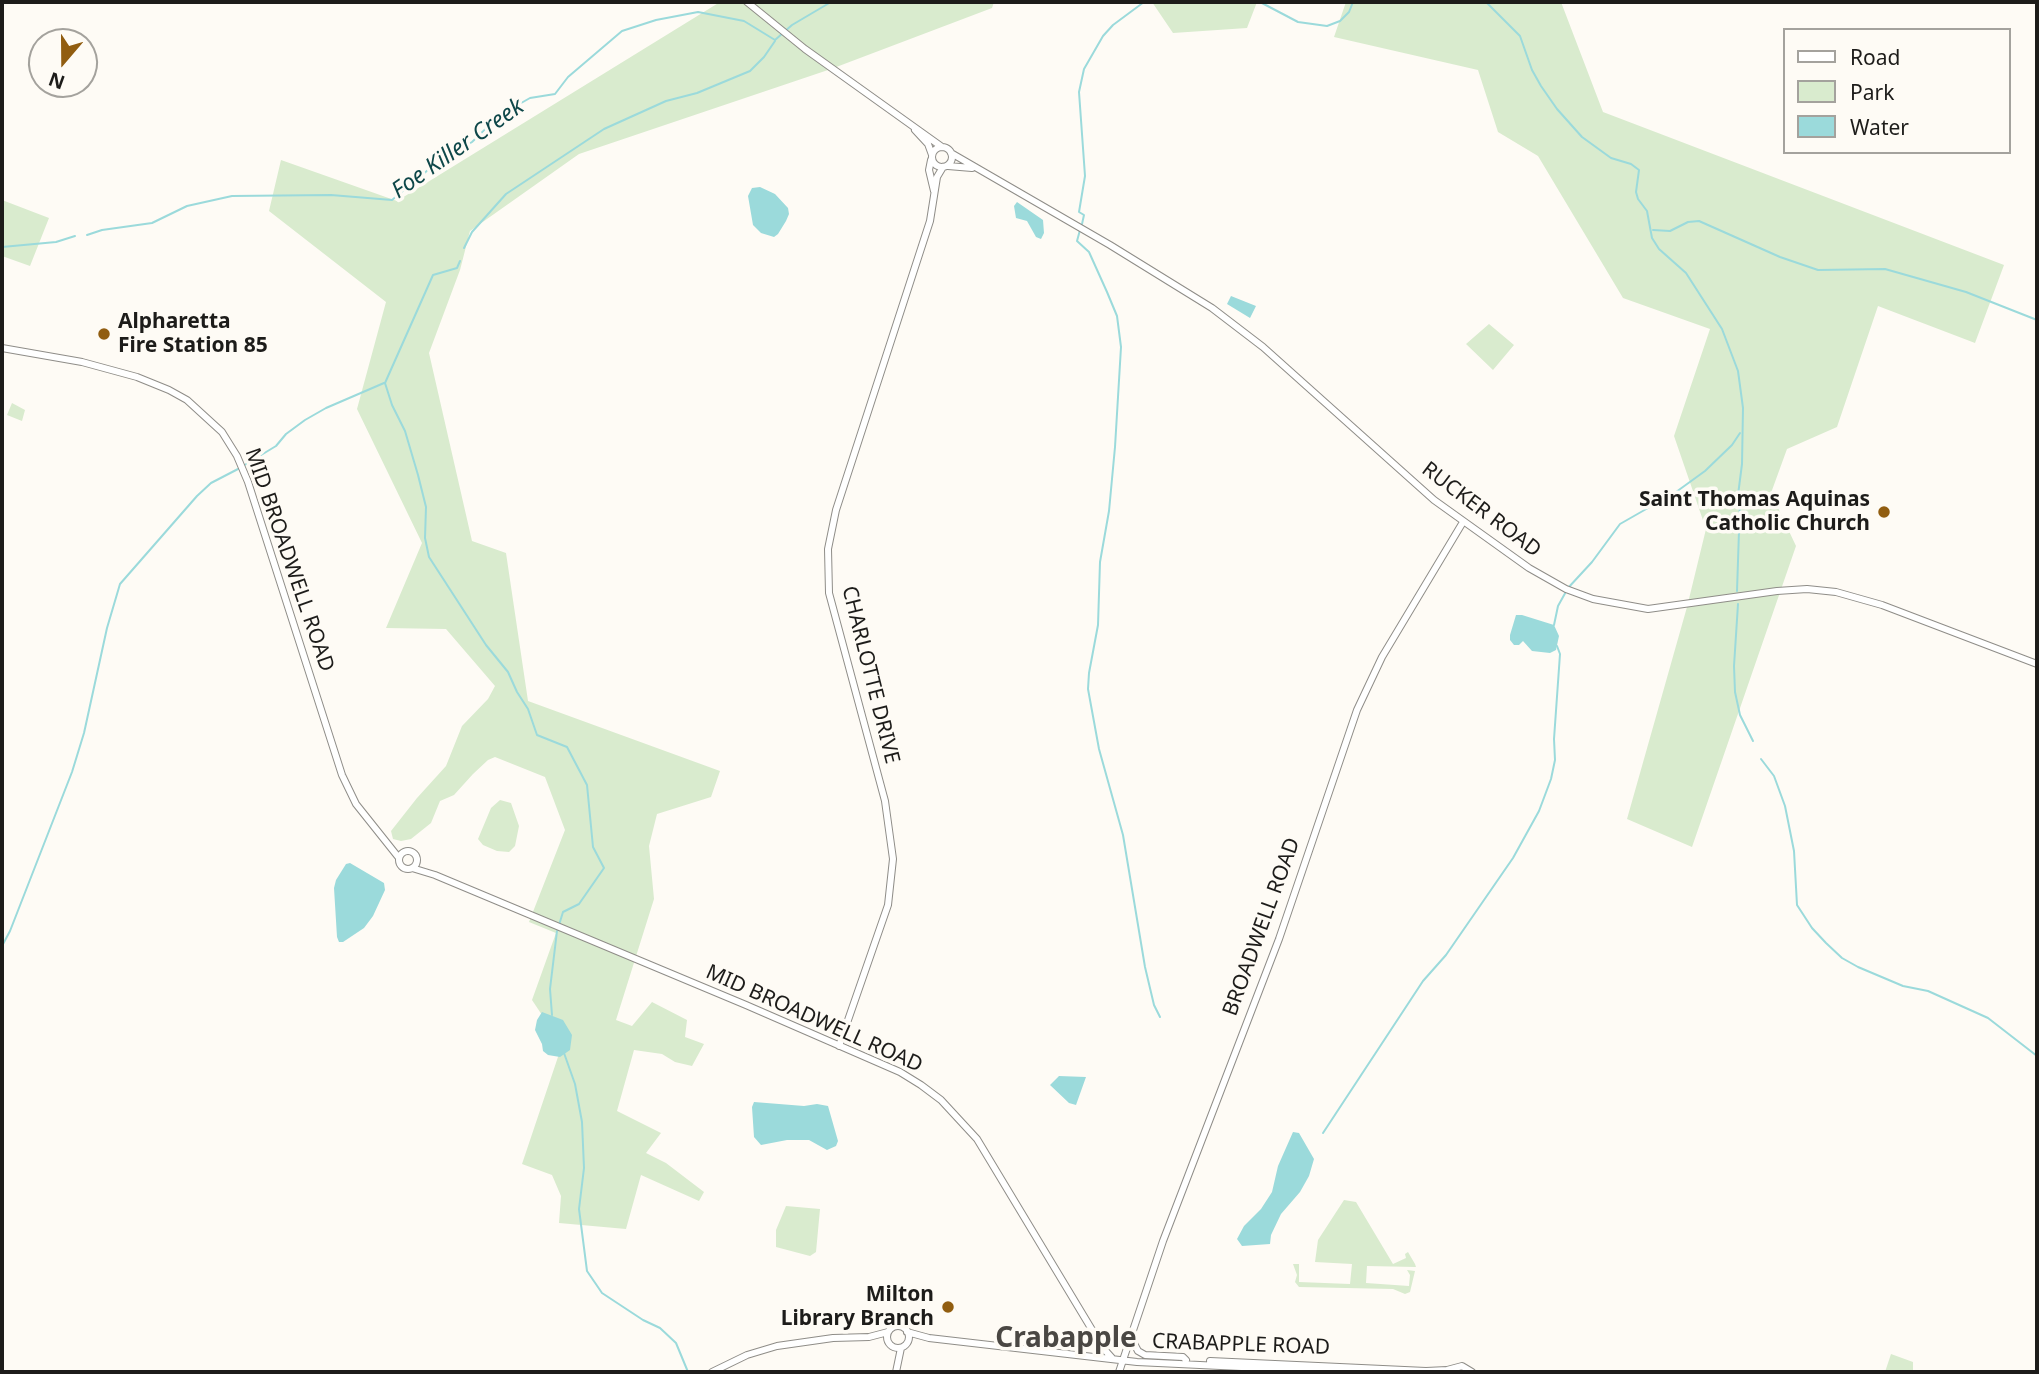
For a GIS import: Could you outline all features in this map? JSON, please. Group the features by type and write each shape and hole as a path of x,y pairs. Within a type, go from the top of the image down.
{"street":[{"path":"747,2 791,38 951,153 952,159 945,167 936,166 928,144 912,126"},
{"path":"931,156 936,148 942,147"},
{"name":"RUCKER ROAD","path":"951,153 1174,283 1234,324 1406,475 1464,522 1541,576 1593,600 1648,609 1777,591 1807,589 1836,592 1882,605 2037,664"},
{"name":"CHARLOTTE DRIVE","path":"931,156 929,170 934,192"},
{"name":"RUCKER ROAD","path":"945,167 965,166 984,171"},
{"name":"CHARLOTTE DRIVE","path":"839,1046 888,905 893,859 885,801 829,593 828,550 839,501 933,212 937,177 945,167"},
{"name":"MID BROADWELL ROAD","path":"2,348 82,362 137,377 187,400 222,432 237,456 248,482 342,775 356,804 387,842 402,855 412,852 435,875"},
{"name":"BROADWELL ROAD","path":"1119,1372 1165,1234 1279,939 1357,710 1382,657 1464,522"},
{"path":"402,855 403,867 412,868 417,859"},
{"name":"MID BROADWELL ROAD","path":"412,868 435,875 900,1072 921,1085 961,1119 988,1156 1103,1348 1112,1358"},
{"path":"712,1372 747,1355 790,1343 869,1337 898,1326 907,1332 929,1338 1124,1359"},
{"path":"888,1332 896,1368"},
{"path":"896,1368 907,1332"},
{"path":"869,1337 890,1344 904,1345 929,1338"},
{"path":"1131,1338 1138,1351 1145,1355 1183,1357 1186,1360"},
{"path":"1095,1356 1103,1348"},
{"name":"CRABAPPLE ROAD","path":"1124,1359 1426,1371 1451,1370 1462,1366 1472,1372"},
{"name":"CRABAPPLE ROAD","path":"1124,1359 1346,1372"}],"green space":[{"path":"720,2 994,2 992,8 831,69 579,154 470,231 460,270 429,353 472,541 506,553 528,701 720,771 711,797 657,814 649,846 654,899 616,1020 632,1026 652,1002 687,1020 685,1037 704,1044 692,1066 675,1062 662,1054 634,1050 617,1111 661,1133 646,1153 666,1163 704,1192 699,1201 641,1175 626,1229 559,1223 561,1196 552,1175 522,1164 562,1045 532,1000 556,933 529,922 565,830 545,777 495,757 488,760 454,795 440,801 431,823 411,839 393,839 391,831 446,766 462,726 488,699 495,686 446,629 386,628 422,543 357,409 386,302 269,211 281,160 397,201"},
{"path":"1152,2 1257,2 1247,28 1173,33"},
{"path":"1346,2 1561,2 1603,112 2004,265 1975,343 1878,306 1837,427 1787,449 1771,493 1796,546 1692,847 1627,819 1687,607 1706,529 1674,436 1710,329 1623,298 1538,156 1498,132 1478,70 1334,37"},
{"path":"2,200 49,218 30,266 2,256"},
{"path":"1489,324 1514,345 1493,370 1466,344"},
{"path":"12,403 25,410 22,421 7,415"},
{"path":"500,800 511,803 519,826 515,846 509,852 497,851 483,845 478,839 491,808"},
{"path":"1344,1200 1356,1202 1393,1264 1406,1258 1405,1254 1408,1252 1416,1267 1367,1266 1366,1283 1409,1286 1410,1275 1407,1270 1415,1271 1410,1292 1405,1294 1393,1289 1299,1287 1295,1282 1297,1275 1293,1264 1299,1264 1299,1282 1350,1284 1352,1264 1315,1262 1318,1240"},
{"path":"786,1206 820,1209 816,1252 810,1256 776,1247 776,1230"},
{"path":"1891,1354 1913,1362 1913,1372 1885,1372"}],"water":[{"path":"760,187 775,194 788,208 786,221 774,237 761,233 753,225 748,196 752,188"},
{"path":"1017,202 1043,220 1044,233 1041,239 1036,237 1027,221 1016,218 1014,206"},
{"path":"1231,296 1256,306 1250,318 1227,304"},
{"path":"1516,615 1554,625 1559,636 1556,650 1550,653 1532,651 1523,641 1514,645 1510,635"},
{"path":"350,863 384,883 385,890 364,928 339,942 334,888 346,864"},
{"path":"542,1012 563,1020 572,1035 570,1050 560,1057 548,1055 543,1051 535,1030"},
{"path":"1059,1076 1086,1077 1076,1105 1069,1103 1050,1085"},
{"path":"754,1102 828,1106 838,1141 836,1146 827,1150 809,1140 787,1140 761,1145 754,1137"},
{"path":"1293,1132 1299,1133 1314,1159 1309,1176 1300,1192 1281,1214 1271,1235 1270,1244 1242,1246 1237,1239 1244,1226 1261,1209 1272,1192 1278,1166"}],"waterway":[{"name":"Foe Killer Creek","path":"87,235 102,230 152,223 187,206 232,196 331,195 392,200 428,170 472,142 500,115 530,98 555,94 568,77 622,31 656,20 698,12 744,21 775,40 792,25 831,2"},
{"path":"1082,224 1084,215 1079,212 1085,176 1079,92 1084,69 1103,36 1144,2"},
{"name":"Foe Killer Creek","path":"1260,2 1298,22 1327,26 1340,21 1349,12 1353,2"},
{"path":"1486,2 1520,36 1532,70 1541,86 1582,137 1611,158 1631,164 1639,170 1636,192 1647,211 1652,238 1659,249 1686,273 1722,329 1738,371 1743,408 1742,464 1738,495 1737,591"},
{"path":"464,248 472,232 506,194 604,129 666,101 697,93 750,71 775,41"},
{"path":"1653,230 1670,231 1688,222 1699,221 1780,257 1818,270 1885,269 1966,292 2037,320"},
{"path":"1080,230 1077,241 1089,252 1117,316 1121,347 1109,511 1100,562 1098,625 1088,689 1099,749 1123,835 1145,967 1154,1005 1160,1017"},
{"name":"Foe Killer Creek","path":"2,247 56,242 75,236"},
{"path":"460,261 457,268 433,275 385,383 405,431 418,475 426,507 425,538 429,557 486,645 508,672 528,709 537,735 567,747 587,785 593,847 604,868 579,904 563,912 559,925"},
{"path":"243,466 276,446 286,434 305,420 384,383"},
{"path":"1554,625 1558,606 1568,588 1592,562 1620,524 1676,492 1705,471 1732,445 1740,433"},
{"path":"2,946 72,772 120,584 197,496 211,483 238,469"},
{"path":"1738,604 1735,692 1740,715 1753,741"},
{"path":"1323,1133 1423,981 1446,955 1513,858 1539,811 1555,760 1560,654 1557,646"},
{"path":"1761,759 1774,776 1785,806 1794,851 1797,905 1812,928 1842,958 1903,986 1928,991 1988,1018 2037,1056"},
{"path":"552,1015 550,989 557,931"},
{"path":"564,1053 575,1084 582,1122 584,1168 579,1209 587,1271 602,1293 660,1328 676,1343 688,1372"}],"place":[{"name":"Alpharetta Fire Station 85","path":"104,334"},
{"name":"Saint Thomas Aquinas Catholic Church","path":"1884,512"},
{"name":"Milton Library Branch","path":"948,1307"}],"district":[{"name":"Crabapple","path":"1066,1339"}]}
